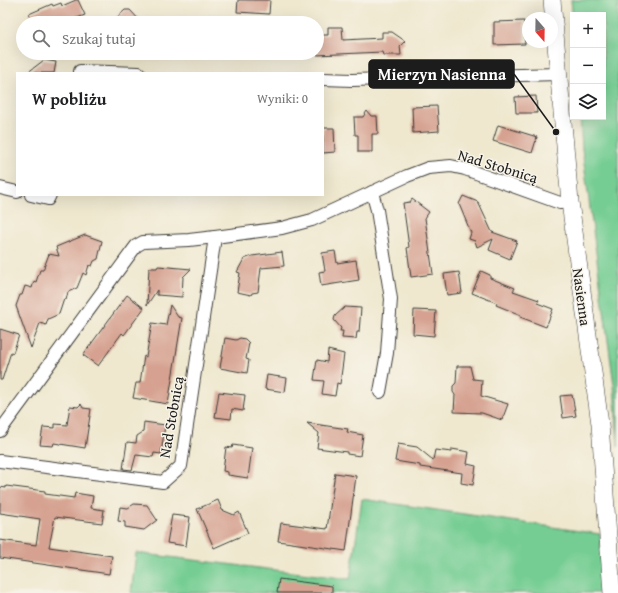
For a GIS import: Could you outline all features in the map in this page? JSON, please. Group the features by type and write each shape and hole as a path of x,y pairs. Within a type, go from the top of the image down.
{"street":[{"name":"Nasienna","path":"552,0 570,202 600,424 612,593"},
{"path":"80,72 110,72"},
{"path":"324,79 352,80 558,74"},
{"name":"Nad Stobnicą","path":"0,431 136,246 143,242 189,240 282,228 312,220 407,176 428,168 451,166 465,169 560,203 570,202"},
{"path":"0,188 16,192"},
{"path":"372,192 377,210 391,300 387,353 380,392"},
{"path":"35,196 48,199 50,196"},
{"name":"Nad Stobnicą","path":"0,461 163,482 181,466 215,237"}],"green space":[{"path":"571,0 618,0 618,447 614,385 582,149 580,120 606,120 606,12 572,12"},
{"path":"362,499 600,534 603,593 131,593 136,553 350,579"}],"building":[{"path":"78,0 85,15 30,16 29,14 52,4 53,6 61,3 62,6"},
{"path":"238,0 270,0 269,14 237,12"},
{"path":"125,10 130,10 136,16 119,16"},
{"path":"522,21 522,44 494,45 494,22"},
{"path":"328,27 342,27 343,40 382,38 382,32 392,32 405,41 400,46 401,55 383,55 382,52 324,55 324,35 328,35"},
{"path":"44,60 56,62 54,72 28,72"},
{"path":"536,96 537,113 516,113 515,97"},
{"path":"437,106 439,131 413,133 412,107"},
{"path":"367,111 371,116 377,116 378,134 372,134 372,152 358,152 358,135 355,135 354,117 363,117"},
{"path":"498,125 537,137 532,153 493,141"},
{"path":"324,128 334,128 335,152 324,153"},
{"path":"463,196 478,202 492,232 517,241 510,259 489,250 493,239 477,247 475,241 469,239 471,233 459,204"},
{"path":"412,199 429,212 425,218 433,274 411,277 407,248 409,247 403,203 410,202"},
{"path":"85,235 102,241 98,259 94,261 92,266 89,265 86,275 83,273 77,288 68,292 59,314 48,319 46,325 40,323 31,348 16,306 20,295 22,295 25,286 32,288 34,281 36,282 40,270 43,270 49,254 59,256 56,247"},
{"path":"335,251 337,263 356,260 359,280 321,286 319,272 325,271 322,253"},
{"path":"282,252 284,266 261,268 258,292 252,293 251,295 237,292 240,273 237,272 244,259 252,256"},
{"path":"158,266 191,269 183,277 182,297 157,295 157,290 147,305 149,268 157,268"},
{"path":"481,271 490,275 490,278 515,288 513,291 539,300 537,303 553,309 546,327 520,317 521,315 496,305 497,303 472,293"},
{"path":"459,272 462,293 447,295 444,274"},
{"path":"127,295 144,308 124,335 122,333 98,366 83,355"},
{"path":"170,305 178,317 182,318 168,404 133,398 136,383 140,383 144,356 146,357 152,323 166,325"},
{"path":"345,307 361,308 359,332 357,332 356,339 342,338 343,331 340,331 341,328 334,320 335,316"},
{"path":"414,310 436,311 434,336 413,334"},
{"path":"0,329 19,335 13,353 11,352 2,380 0,380"},
{"path":"225,338 236,340 240,338 245,339 249,343 246,359 249,360 247,373 220,368"},
{"path":"328,350 344,354 340,384 337,383 335,396 322,394 324,381 314,380 317,360 327,362"},
{"path":"457,366 470,366 473,379 482,380 481,396 508,404 502,420 482,413 454,412 455,395 453,392 453,386 456,383"},
{"path":"267,375 287,378 285,392 265,389"},
{"path":"219,392 245,395 243,411 232,409 231,419 215,417"},
{"path":"572,395 576,416 563,418 560,396"},
{"path":"81,404 83,408 91,409 85,448 54,443 53,446 40,445 43,427 55,428 55,424 67,425 70,406 78,407"},
{"path":"144,422 165,425 161,454 154,453 153,457 136,455 132,470 123,469 127,442 136,443 137,436 143,432"},
{"path":"307,423 348,429 347,432 363,435 360,456 347,454 347,452 317,448 319,433"},
{"path":"398,444 417,447 433,460 435,450 452,452 452,449 469,452 467,464 476,466 473,485 461,483 462,473 420,467 420,465 395,461"},
{"path":"233,445 252,448 248,478 228,475 228,472 223,471 226,447 232,448"},
{"path":"335,473 356,476 346,551 278,541 281,523 327,529"},
{"path":"6,486 45,491 45,494 74,498 75,493 93,496 91,508 104,510 102,523 55,517 49,547 112,556 109,574 0,558 0,540 36,545 40,519 0,513 0,487 6,488"},
{"path":"218,500 222,510 234,515 239,512 248,533 214,548 197,509"},
{"path":"134,504 147,505 157,520 144,530 125,527 125,522 118,521 120,507 128,508"},
{"path":"172,515 190,517 186,546 167,543"},
{"path":"279,579 332,586 332,593 277,593"}],"place":[{"name":"Mierzyn Nasienna","path":"556,132"}]}
